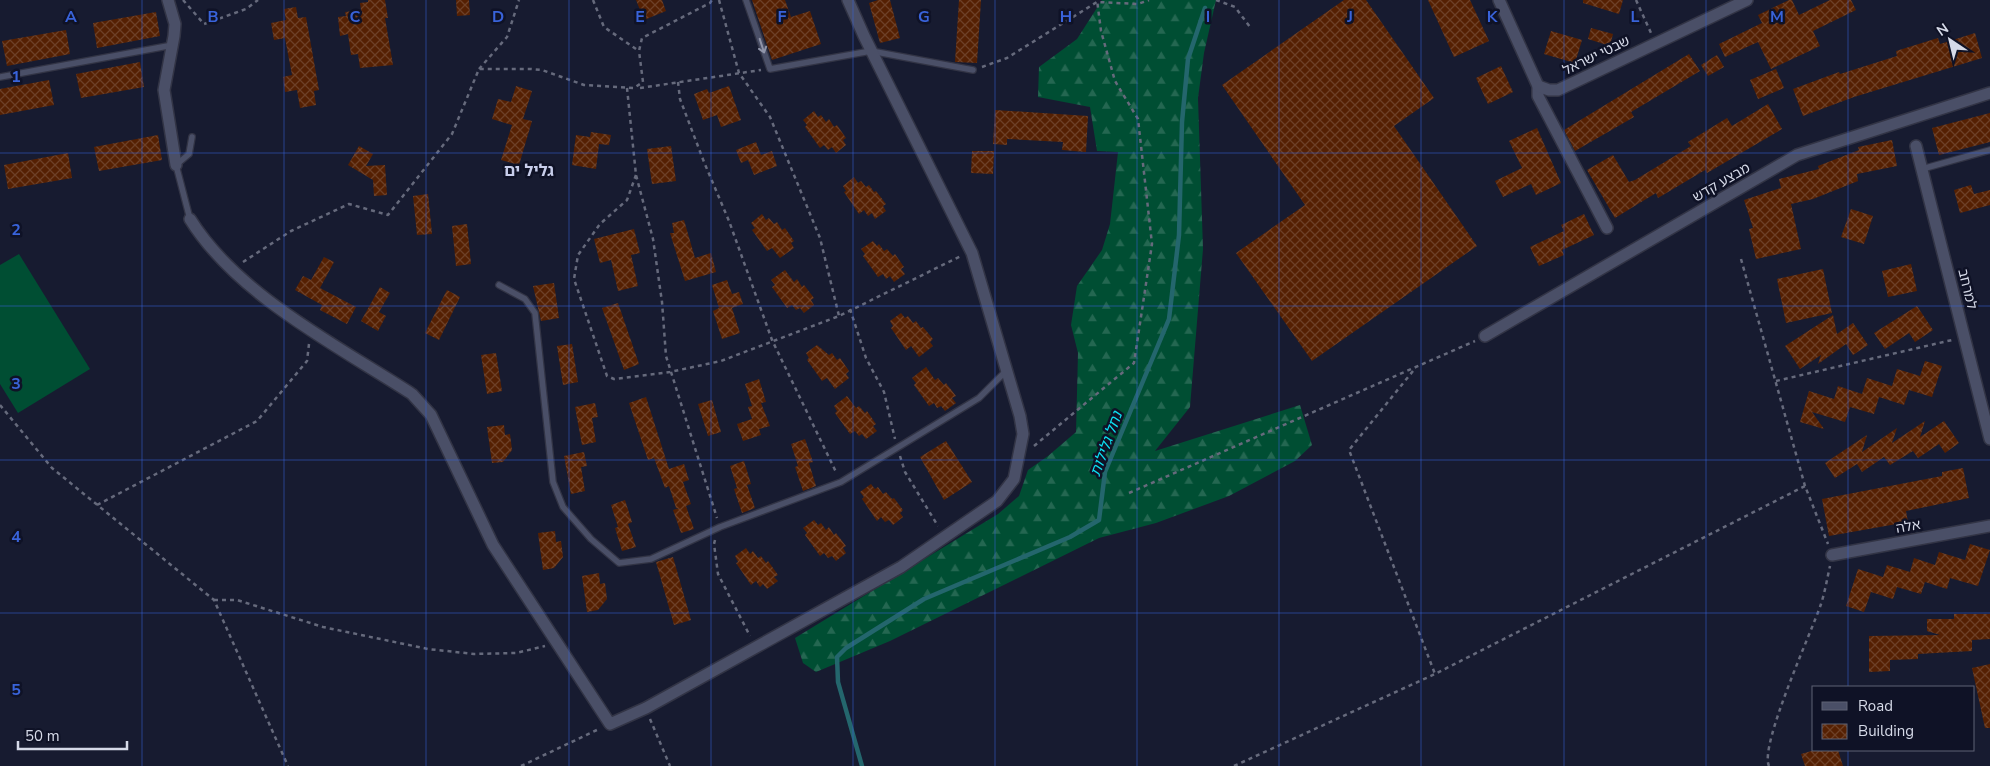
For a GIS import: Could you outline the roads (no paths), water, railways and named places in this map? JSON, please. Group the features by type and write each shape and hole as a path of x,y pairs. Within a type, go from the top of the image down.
{"street":[{"path":"168,0 174,24 173,45 164,90 176,165"},
{"path":"190,220 204,242 231,270 261,295 412,394 431,415 493,545 610,724 646,708 901,568 997,501 1014,479 1020,457 1023,434 971,251 871,51 848,0"},
{"path":"1499,0 1538,86 1538,96 1607,228"},
{"name":"שבטי ישראל","path":"1538,86 1549,90 1558,90 1748,0"},
{"name":"מבצע קדש","path":"1485,336 1797,155 1990,93"},
{"name":"למרחב","path":"1916,146 1990,439"},
{"name":"אלה","path":"1832,555 1990,526"},
{"path":"593,698 621,719"}],"lane":[{"path":"746,0 770,69 871,51 973,70"},
{"path":"0,76 173,45"},
{"path":"190,220 176,165 189,154 192,137"},
{"path":"1922,169 1990,150"},
{"path":"499,285 525,299 535,313 553,482 564,507 591,539 619,563 651,559 720,527 841,482 979,398 1006,371"}],"waterway":[{"name":"נחל גלילות","path":"862,766 838,682 837,657 846,648 924,599 1070,537 1099,520 1105,472 1169,319 1179,235 1182,122 1188,59 1205,8"}],"district":[{"name":"גליל ים","path":"529,170"}]}
